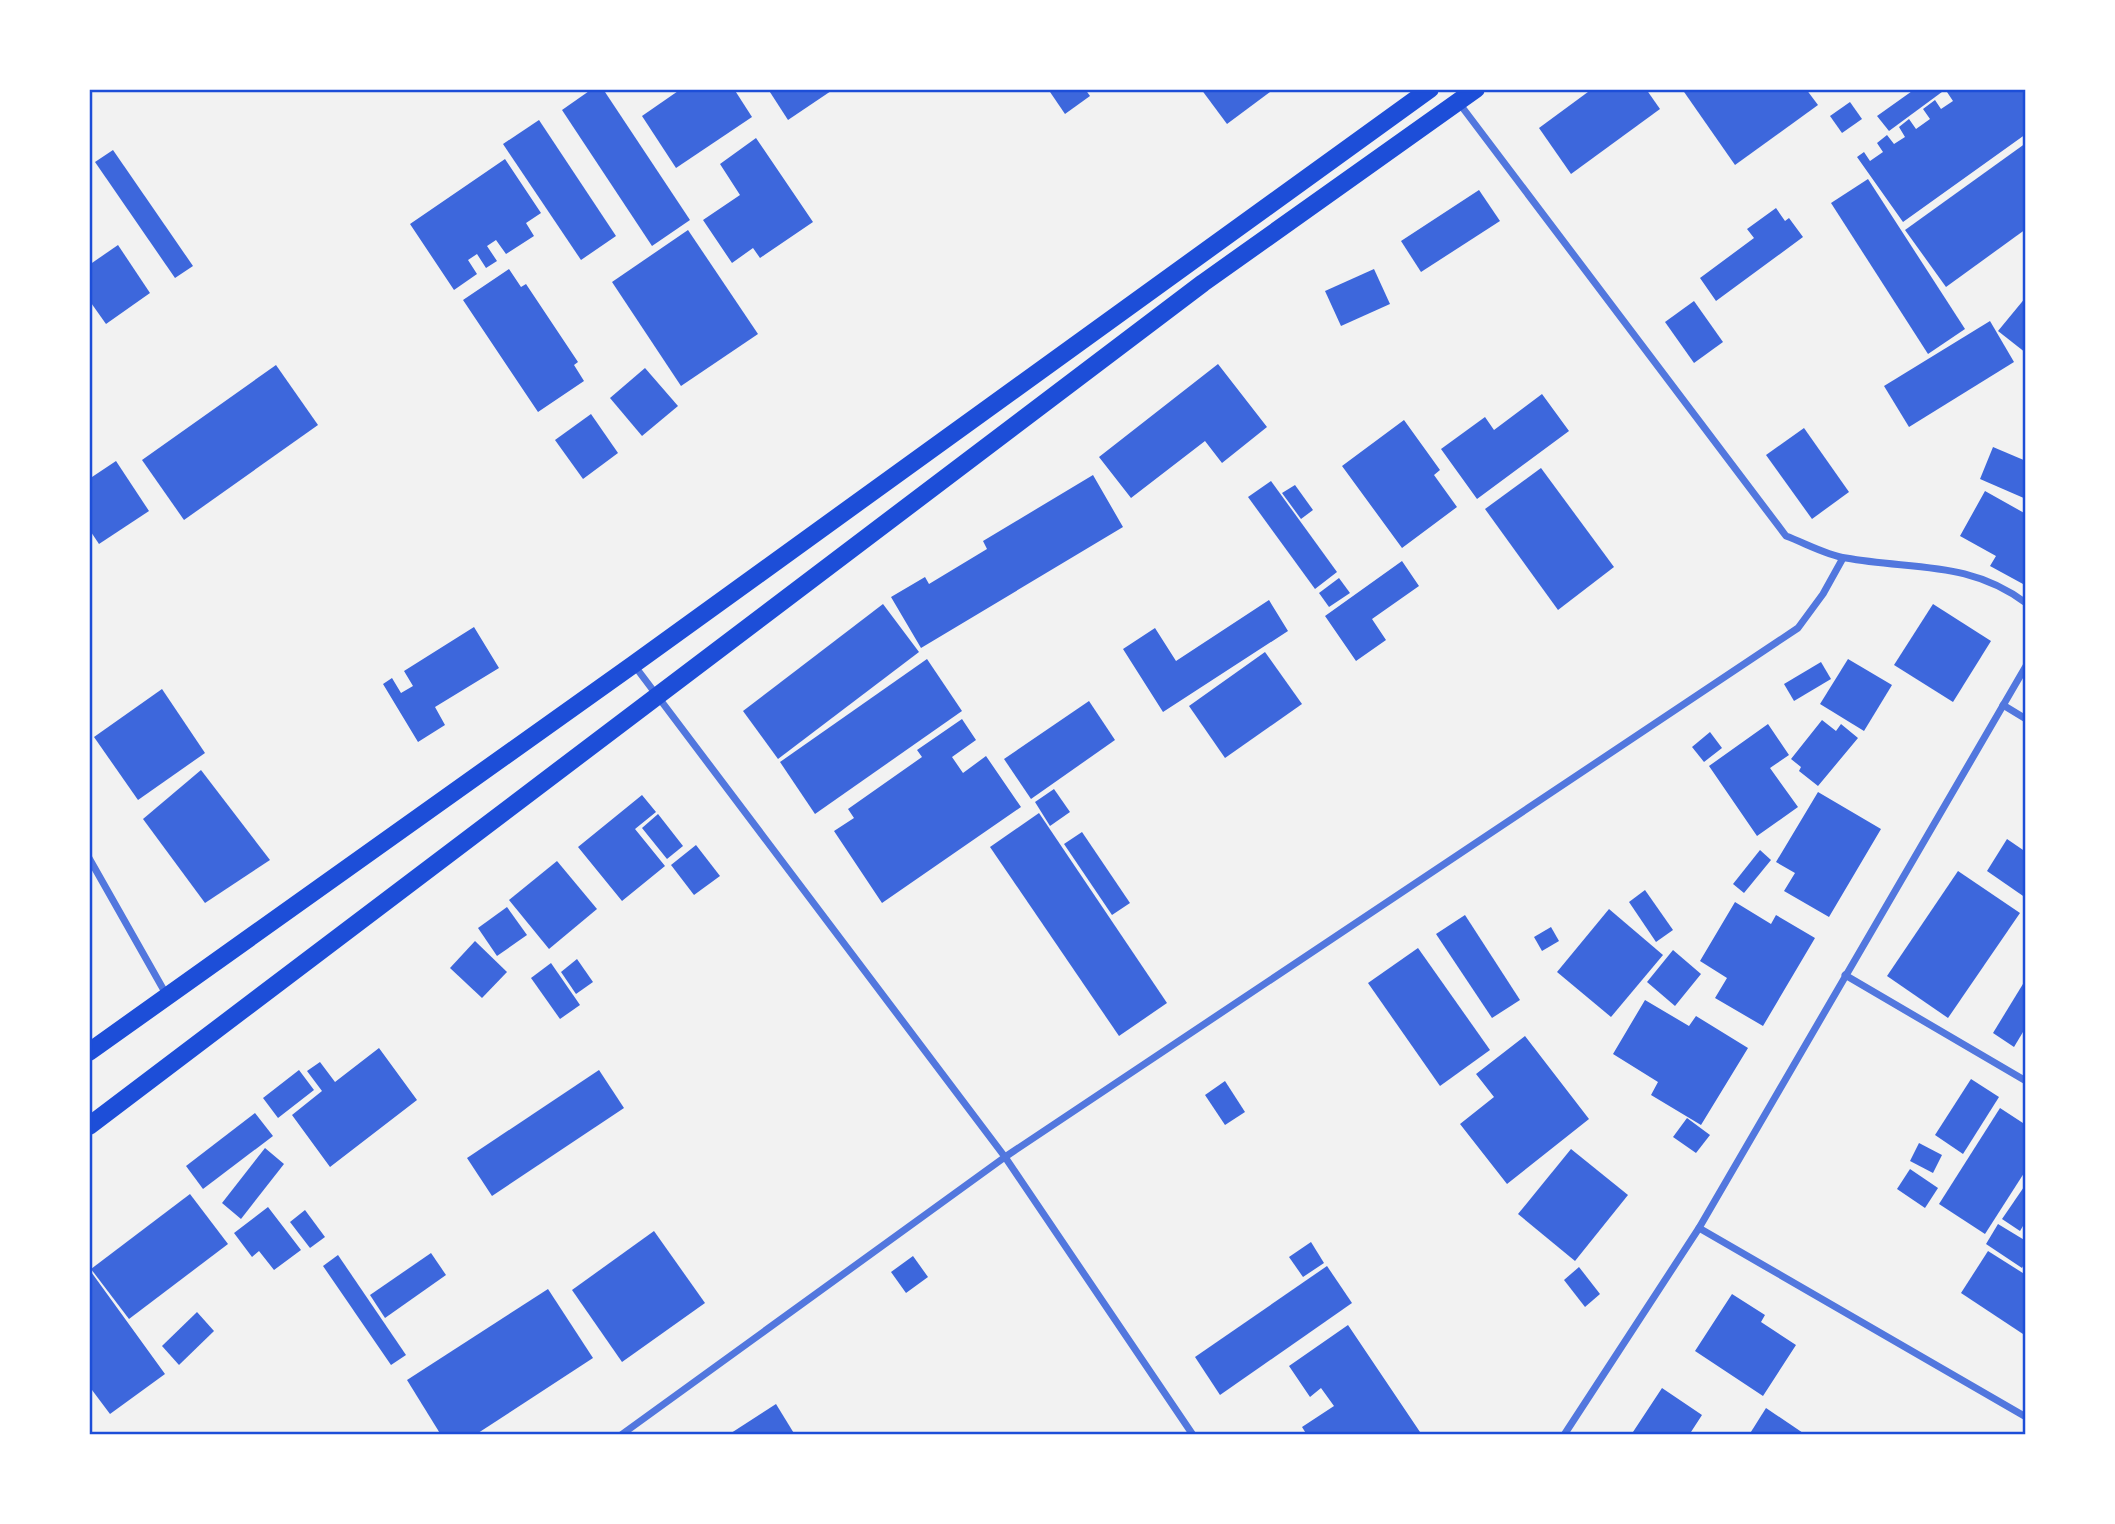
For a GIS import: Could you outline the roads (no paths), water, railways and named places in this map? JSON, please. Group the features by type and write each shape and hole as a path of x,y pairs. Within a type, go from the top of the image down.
{"main road":[{"path":"89,1052 166,994 634,664 1430,89"},
{"path":"89,1126 1203,283 1476,89"}],"street":[{"path":"1459,103 1786,536 1843,558 1969,573 2004,587 2026,603"},
{"path":"621,1435 1005,1157 1798,628 1824,594 1843,558"},
{"path":"634,664 656,697 1005,1157 1193,1435"},
{"path":"1564,1435 1699,1228 2026,666"},
{"path":"2003,705 2026,719"},
{"path":"89,858 166,994"},
{"path":"1845,975 2026,1082"},
{"path":"1699,1228 2026,1417"}]}
